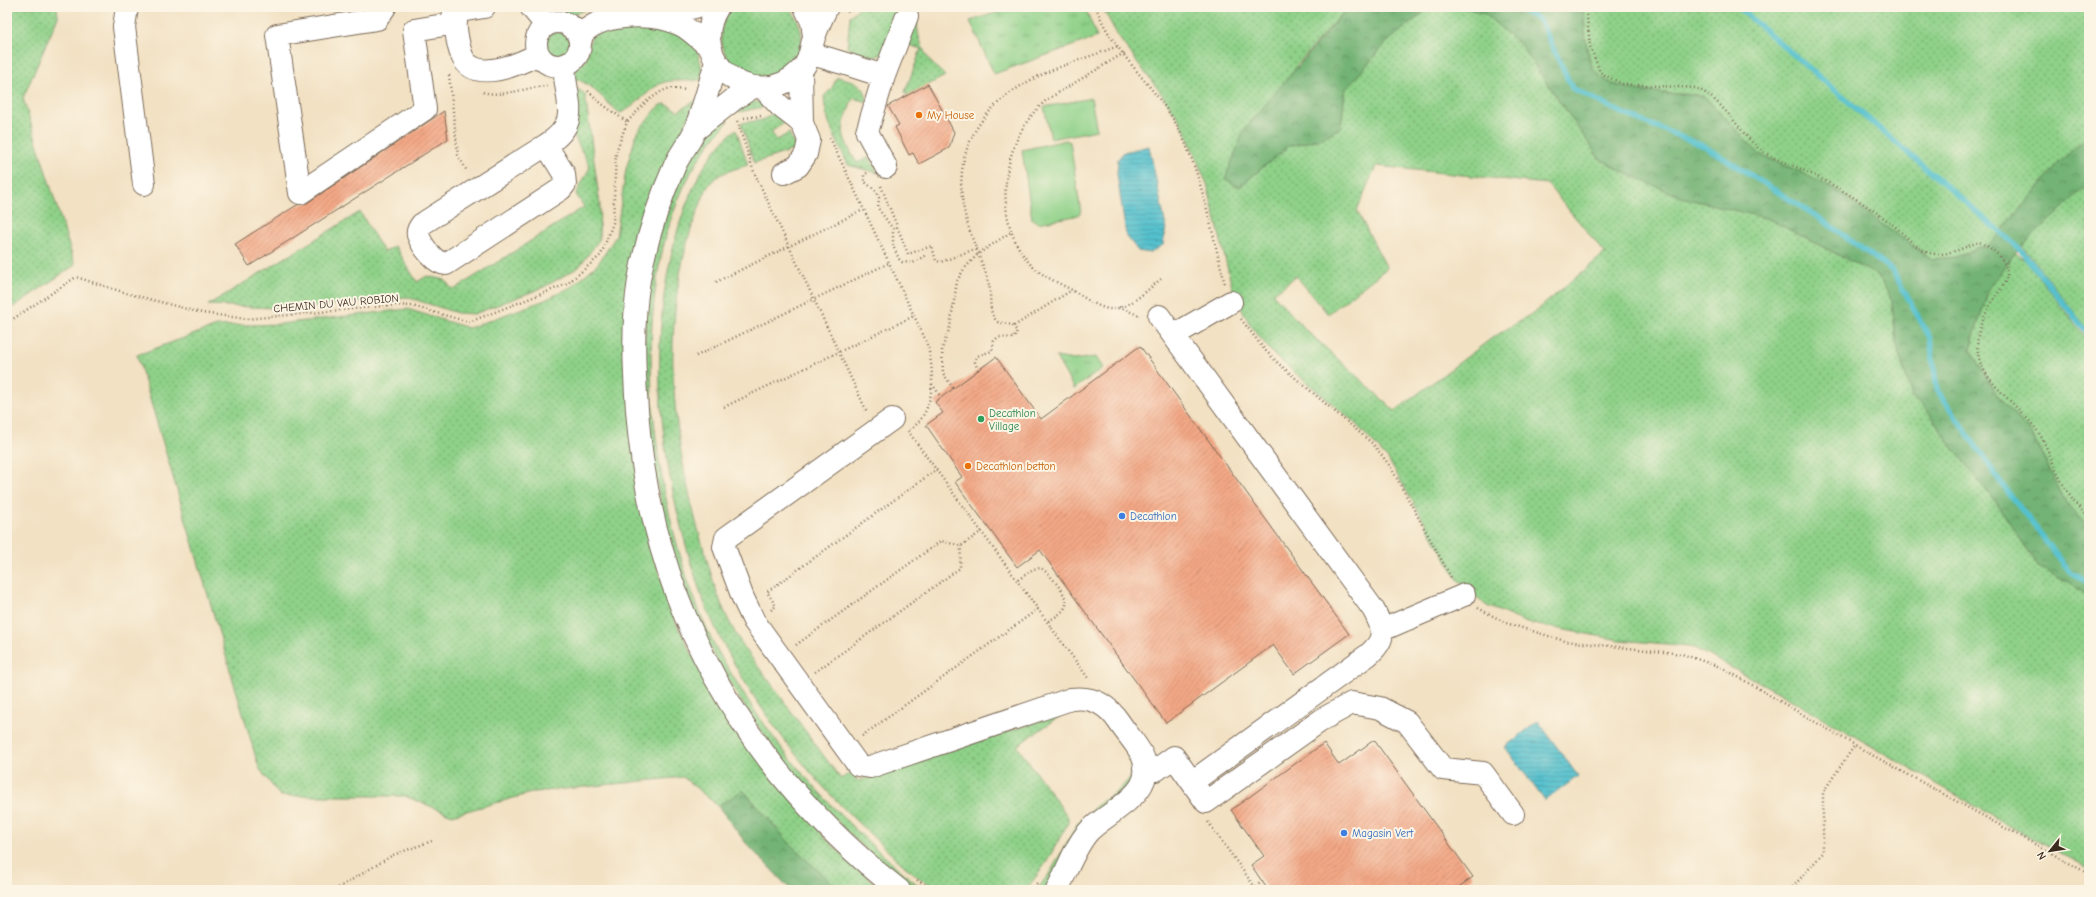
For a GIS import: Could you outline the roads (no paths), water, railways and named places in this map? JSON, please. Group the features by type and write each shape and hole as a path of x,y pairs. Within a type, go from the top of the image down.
{"street":[{"path":"127,7 124,27 144,184"},
{"path":"385,7 377,19 277,35 300,193 426,109 414,30 462,12 460,49 464,59 471,68 480,71 494,70 538,54"},
{"path":"531,7 546,25"},
{"path":"574,34 610,7"},
{"path":"669,7 686,9 695,7"},
{"path":"718,7 713,15 709,31 722,107"},
{"path":"784,173 798,166 806,154 809,140 802,123 812,22 805,7"},
{"path":"828,7 809,54 784,83 758,88 722,107 695,130 665,187 655,217 639,280 634,349 638,428 644,469 659,537 670,576 694,639 728,700 762,750 807,804 854,852 899,890"},
{"path":"574,34 583,33 591,27 616,18 632,16 667,20 682,26 713,55 725,73 736,81 758,88 802,123"},
{"path":"880,175 867,132 884,76 906,16"},
{"path":"546,145 564,174 565,184 561,189 446,264 440,264 434,260 418,235 418,229 422,224 546,145 562,133 570,117 570,103 564,74 545,63 538,54 536,42 538,34 546,25 561,22 574,34 576,56 564,74"},
{"path":"809,54 832,59 884,76"},
{"path":"1174,335 1231,302"},
{"path":"1159,316 1373,609 1382,630 1382,639 1368,655 1192,782"},
{"path":"889,421 724,541 724,547 743,598 754,621 858,765 870,767 1056,704 1085,698 1096,700 1114,715 1142,756 1144,778 1138,792 1129,801 1089,830 1049,884"},
{"path":"1382,630 1464,595"},
{"path":"1144,769 1156,770 1174,757 1206,802 1323,719 1352,703 1380,708 1407,722 1442,769 1483,773 1513,814"}],"water":[{"path":"1149,146 1166,227 1163,245 1150,253 1138,251 1126,235 1117,174 1118,159 1124,152"},
{"path":"1538,721 1578,776 1545,801 1505,747"}],"waterway":[{"path":"1515,7 1540,20 1572,88 1620,112 1706,147 1821,219 1893,271 1930,338 1937,390 2007,491 2071,573 2089,583"},
{"path":"1738,7 2020,249 2089,335"}],"place":[{"name":"My House","path":"919,115"},
{"name":"Decathlon Village","path":"981,419"},
{"name":"Decathlon betton","path":"968,466"},
{"name":"Decathlon","path":"1122,516"},
{"name":"Magasin Vert","path":"1344,833"}]}
